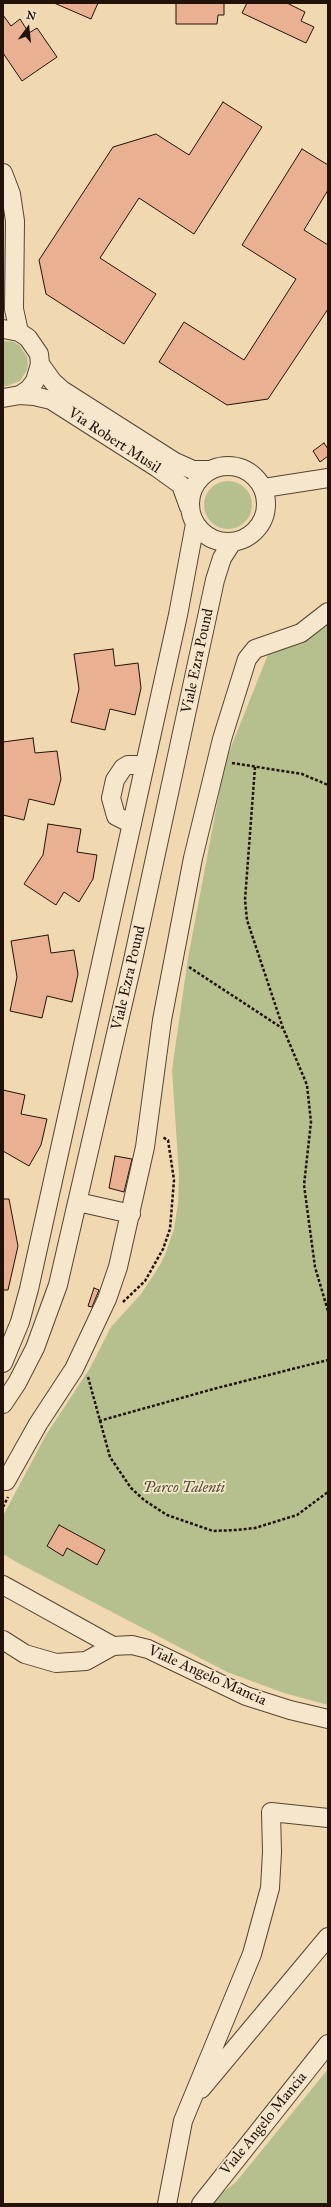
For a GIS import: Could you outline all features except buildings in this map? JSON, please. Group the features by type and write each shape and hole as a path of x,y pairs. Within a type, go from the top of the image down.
{"street":[{"path":"3,173 11,194 15,221 14,309 11,331"},
{"name":"Via Robert Musil","path":"11,331 34,345 40,364 52,382 62,390 175,462 193,470 211,470"},
{"path":"11,396 35,381 40,364"},
{"name":"Via Robert Musil","path":"11,396 34,396 51,400 174,479 183,487 193,517"},
{"path":"222,466 239,467 253,474 264,488 266,510 262,524 252,534 231,544 208,537 193,517 193,488 201,477 211,470 222,466"},
{"path":"264,488 328,478"},
{"name":"Viale Ezra Pound","path":"3,1363 25,1305 189,563 193,517"},
{"name":"Viale Ezra Pound","path":"3,1404 25,1369 58,1285 133,960 218,569 222,558 231,544"},
{"path":"4,1482 38,1424 74,1369 107,1300 118,1267 145,1147 162,1020 193,858 210,786 231,709 251,652 262,645 301,633 328,612"},
{"path":"162,688 174,693 190,695"},
{"path":"132,824 120,820 114,813 111,798 116,777 123,768 128,765 145,765"},
{"path":"104,953 133,960"},
{"path":"78,1202 131,1214"},
{"path":"3,1585 102,1637 113,1646 86,1661 56,1663 25,1654 3,1640"},
{"name":"Viale Angelo Mancia","path":"113,1646 132,1645 148,1649 246,1696 290,1710 328,1719"},
{"path":"167,2204 183,2121 189,2103 254,1947 270,1888 272,1852 271,1812 328,1818"},
{"path":"189,2103 328,1937"},
{"name":"Viale Angelo Mancia","path":"201,2204 328,2044"}],"path":[{"path":"225,762 302,774 328,786"},
{"path":"255,767 245,900 247,920 283,1028 307,1085 310,1101 311,1122 304,1185 315,1267 328,1311"},
{"path":"184,963 283,1028"},
{"path":"99,1421 210,1390 328,1360"},
{"path":"88,1374 99,1421 110,1457 132,1488 144,1500 167,1515 199,1528 213,1531 236,1530 275,1522 297,1515 328,1492"}],"green space":[{"path":"3,341 14,342 20,346 27,357 28,364 27,370 20,381 7,386 3,386"},
{"path":"223,481 233,481 245,488 252,500 252,510 245,522 233,529 223,529 215,525 208,518 204,510 204,500 208,492 215,485"},
{"name":"Parco Talenti","path":"328,623 328,1705 284,1693 227,1672 18,1563 3,1554 3,1516 46,1435 90,1368 111,1327 141,1294 160,1265 166,1252 174,1229 178,1203 179,1175 172,1070 188,958 225,762 269,652"},
{"path":"328,2069 328,2204 208,2204 236,2182"}]}
